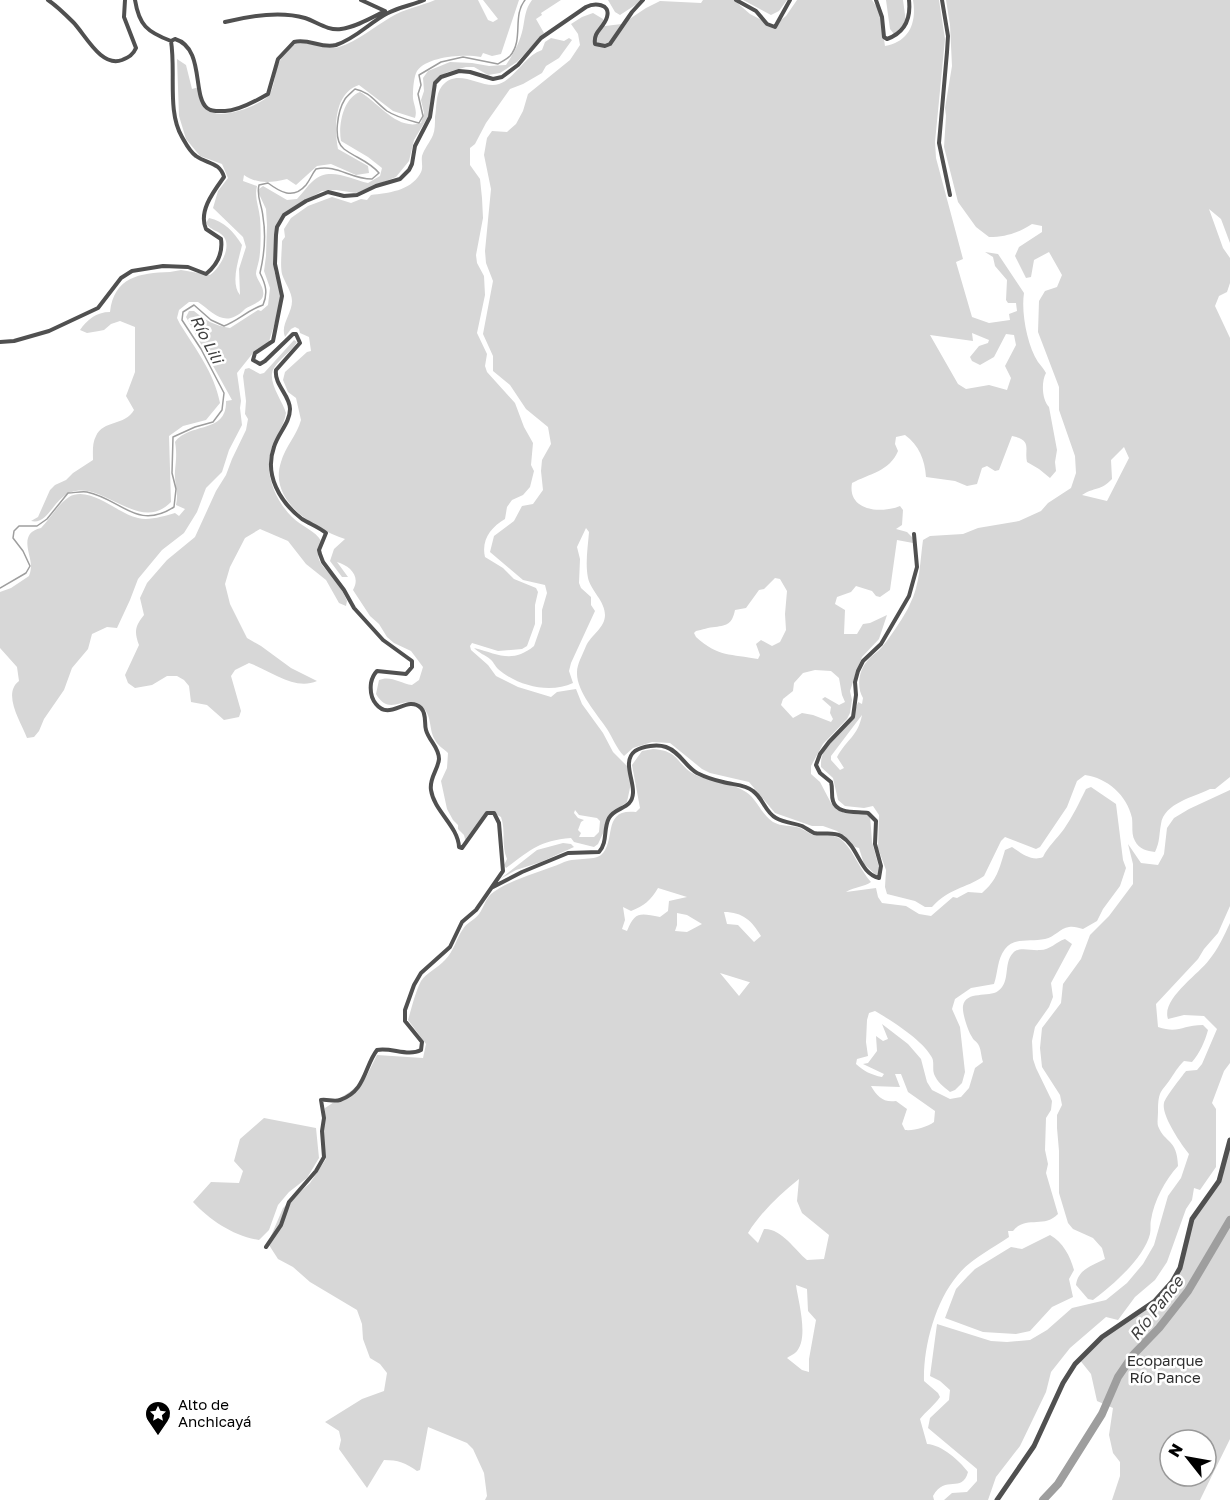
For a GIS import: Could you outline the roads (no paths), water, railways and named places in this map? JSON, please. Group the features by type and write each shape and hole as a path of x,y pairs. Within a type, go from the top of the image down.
{"street":[{"path":"48,0 75,24 106,59 116,62 130,56 136,48 124,17 125,0"},
{"path":"135,0 139,18 149,31 171,41 179,40 191,53 201,98 207,109 213,111 231,111 268,94 278,59 294,42 306,40 329,46 338,44 364,32 386,12"},
{"path":"361,0 386,12"},
{"path":"225,22 245,18 286,16 306,18 327,28 339,30 424,0"},
{"path":"266,1247 281,1225 289,1202 316,1171 324,1157 322,1131 324,1118 321,1100 334,1101 350,1095 363,1082 377,1050 391,1049 415,1053 421,1050 422,1042 407,1026 404,1015 414,985 421,973 450,947 462,922 476,910 503,871 504,866 497,818 494,813 487,813 460,848 458,837 431,791 432,778 439,757 434,742 426,732 424,712 420,707 407,705 391,712 385,712 378,708 370,690 371,681 377,671 406,674 412,667 412,661 383,640 354,608 320,554 319,550 326,533 302,518 281,499 271,473 273,449 288,421 290,411 290,404 278,381 276,370 300,343 296,334 293,334 260,364 255,363 253,357 260,348 273,341 282,296 275,264 277,226 284,215 306,201 328,192 344,196 357,195 405,175 412,164 414,146 430,117 435,83 441,77 459,71 470,72 493,80 502,77 518,65 541,38 593,4 605,7 608,13 595,36 595,44 605,46 610,44 643,0"},
{"path":"736,0 756,11 771,27 775,27 790,0"},
{"path":"876,0 882,16 884,37 887,39 897,34 907,24 910,16 909,0"},
{"path":"942,0 948,36 939,143 950,195"},
{"path":"0,342 14,341 49,331 102,306 121,278 132,271 163,266 188,267 206,274 214,266 222,243 221,239 206,229 203,215 224,173 214,163 193,154 175,122 174,58 171,41"},
{"path":"491,889 517,874 568,853 599,852 605,843 605,830 609,818 616,811 627,807 632,801 633,788 627,764 630,757 636,750 650,746 668,748 678,754 687,766 700,774 749,788 756,793 770,814 777,818 814,832 841,836 856,852 867,873 879,878 881,866 875,844 876,821 868,813 846,812 836,805 833,801 831,782 819,773 816,765 825,748 853,717 858,671 863,661 881,644 909,596 917,567 914,534"},
{"path":"997,1500 1034,1446 1063,1383 1075,1364 1110,1331 1155,1301 1172,1282 1180,1268 1192,1219 1219,1181 1230,1140"}],"waterway":[{"name":"Río Lili","path":"0,588 26,573 30,566 23,551 13,538 14,531 19,526 37,526 47,519 68,493 85,492 99,496 139,515 161,514 174,507 176,489 172,473 173,437 213,422 222,410 224,393 201,349 182,320 183,312 194,305 211,320 224,326 263,305 266,289 260,273 264,231 258,193 259,185 268,183 282,192 296,192 306,185 316,169 324,168 372,179 379,173 371,165 344,149 338,139 338,117 346,98 355,89 360,90 391,113 419,123 423,116 418,94 421,85 419,75 441,62 463,57 498,64 510,56 516,43 519,13 525,0"},
{"name":"Río Pance","path":"1043,1500 1058,1484 1102,1414 1118,1377 1133,1355 1159,1328 1188,1291 1230,1220"}],"place":[{"name":"Alto de Anchicayá","path":"158,1437"}],"park label":[{"name":"Ecoparque Río Pance","path":"1165,1370"}]}
